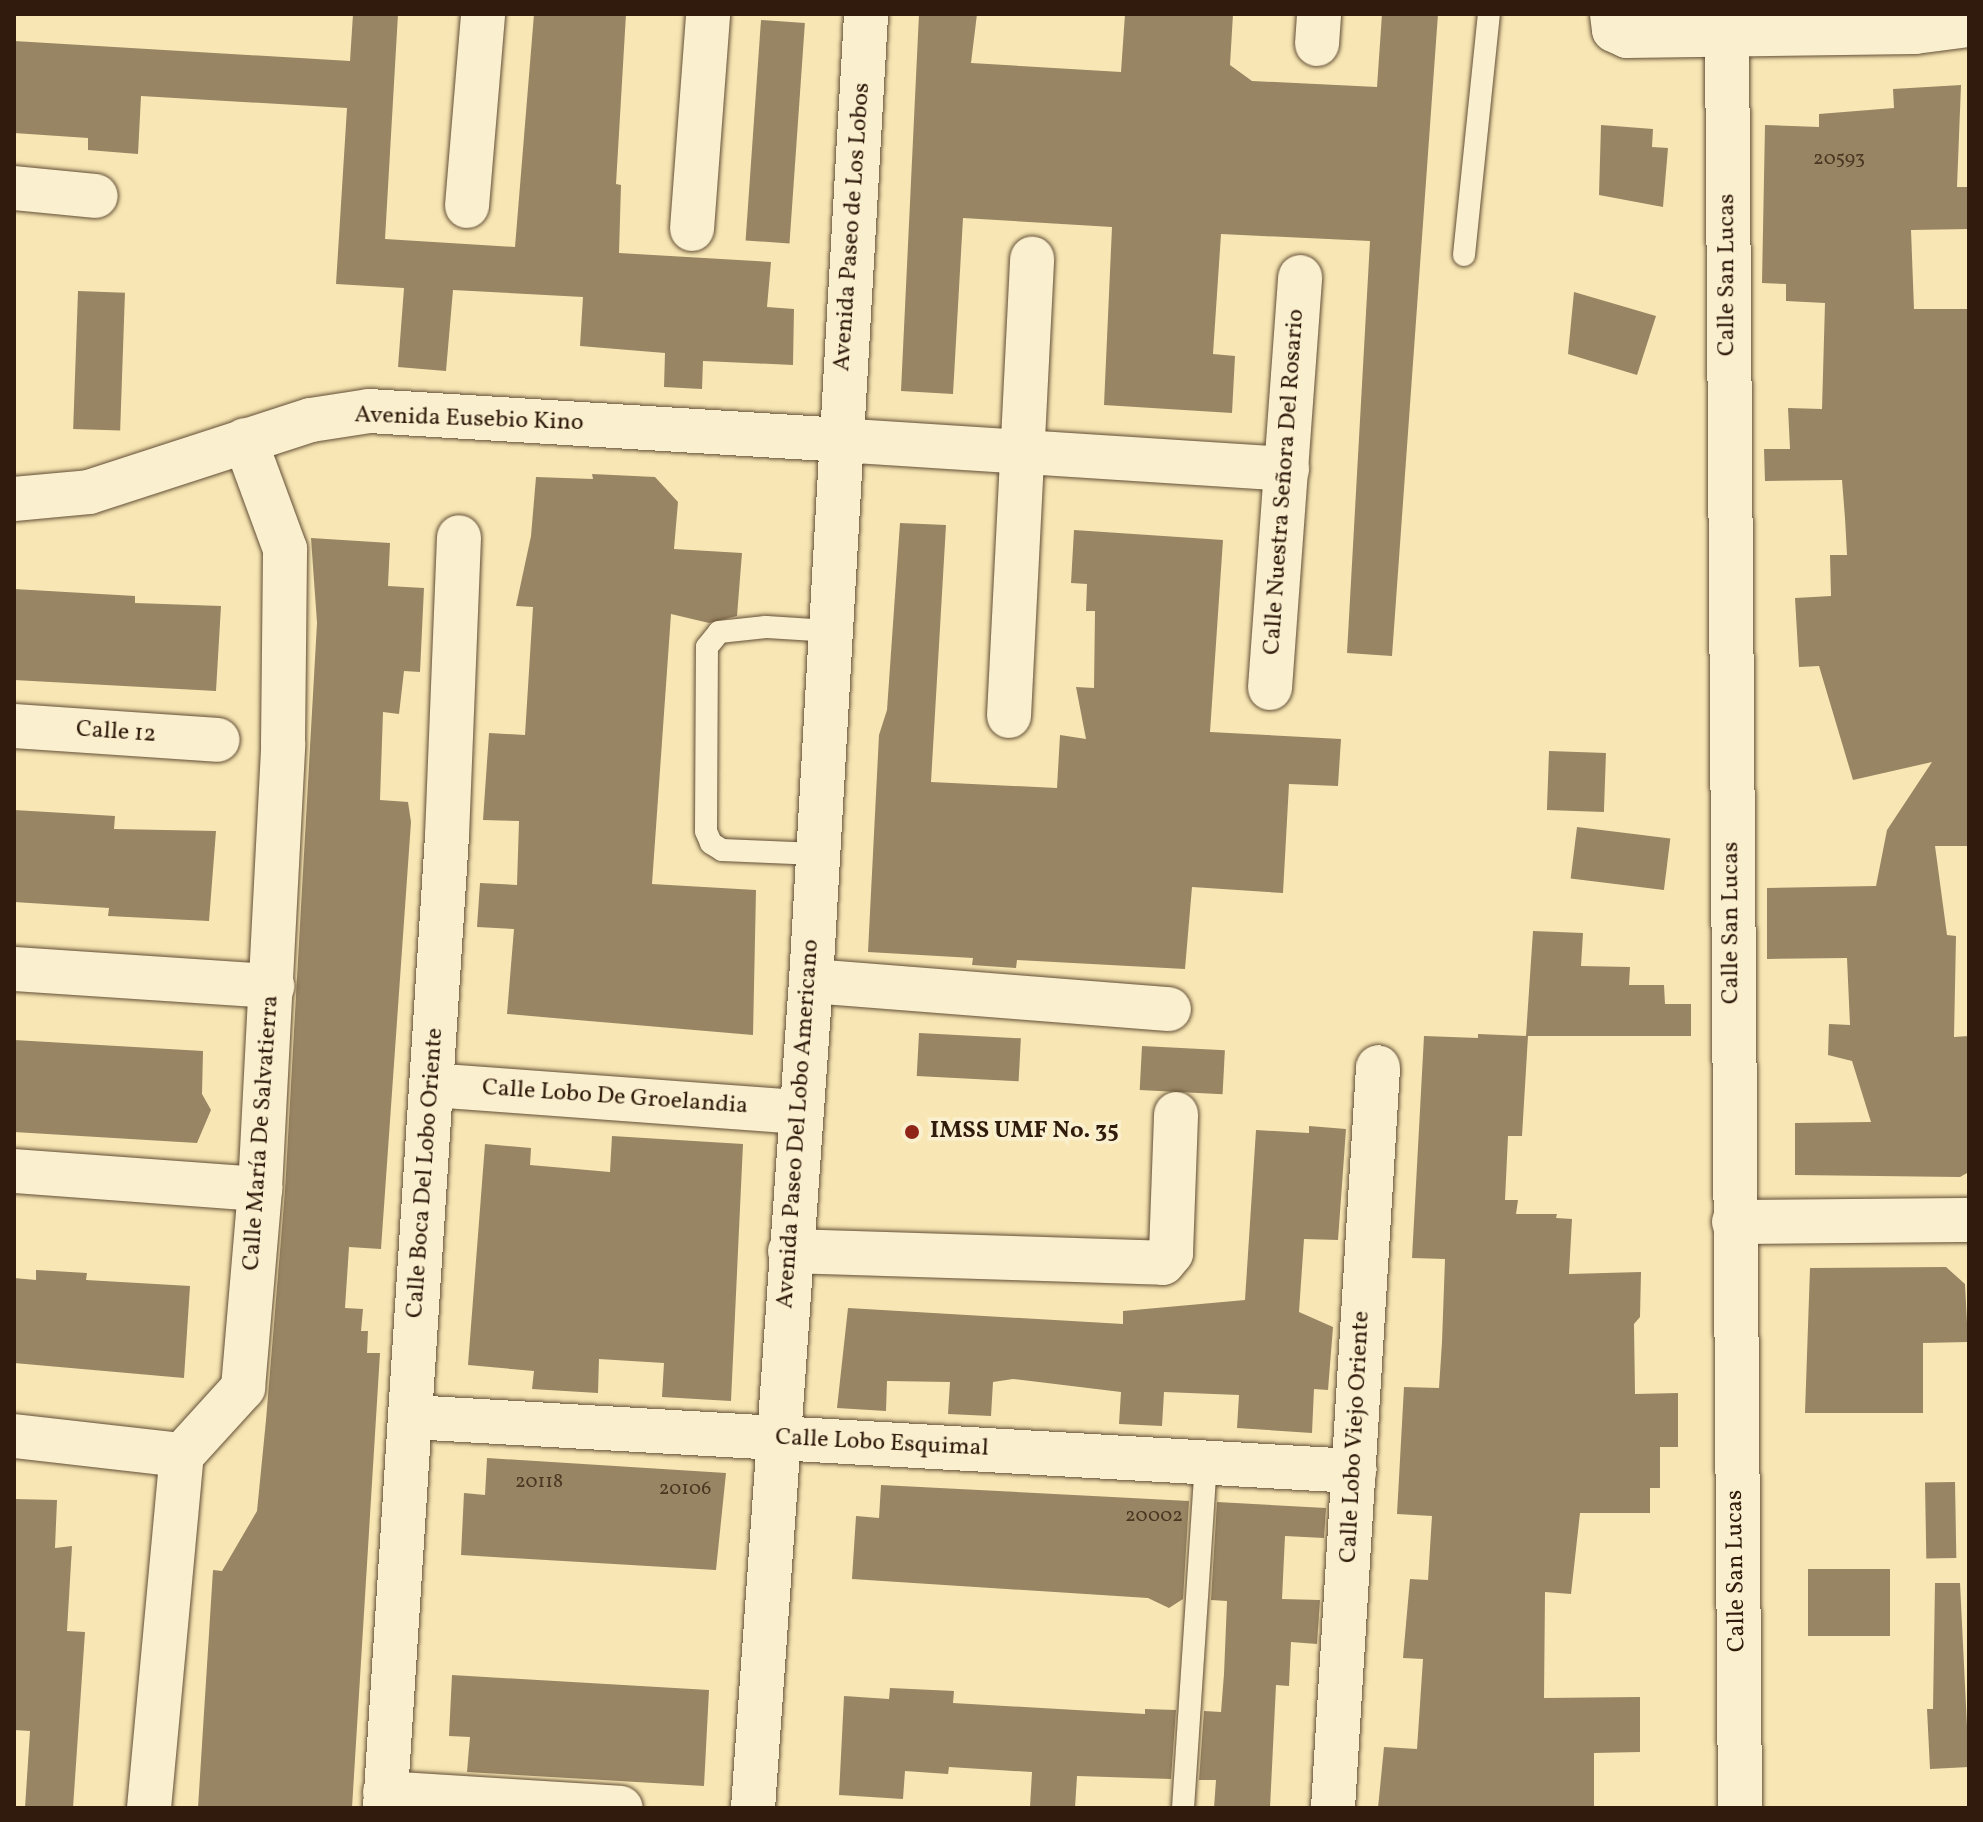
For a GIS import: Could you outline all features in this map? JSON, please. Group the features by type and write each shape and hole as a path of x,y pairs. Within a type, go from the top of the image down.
{"street":[{"path":"467,206 483,14"},
{"path":"692,229 708,14"},
{"name":"Avenida Paseo de Los Lobos","path":"839,440 866,14"},
{"path":"1613,22 1627,36 1727,38 1915,32 1969,25"},
{"name":"Calle San Lucas","path":"1727,38 1740,1808"},
{"path":"14,188 96,196"},
{"path":"1009,716 1032,259"},
{"name":"Calle Nuestra Señora Del Rosario","path":"1270,688 1300,277"},
{"name":"Avenida Eusebio Kino","path":"14,499 89,492 311,420 369,411 1287,469"},
{"name":"Calle María De Salvatierra","path":"182,1455 243,1388 260,1189 283,744 285,549 245,440"},
{"name":"Avenida Paseo Del Lobo Americano","path":"753,1808 799,1112 811,981 839,440"},
{"name":"Calle Boca Del Lobo Oriente","path":"385,1800 431,1085 459,537"},
{"name":"Calle 12","path":"14,726 218,740"},
{"path":"14,969 272,986"},
{"path":"811,981 1169,1009"},
{"name":"Calle Lobo Viejo Oriente","path":"1333,1808 1378,1067"},
{"name":"Calle Lobo De Groelandia","path":"431,1085 799,1112"},
{"path":"790,1251 1163,1263 1171,1253 1176,1114"},
{"path":"14,1171 260,1189"},
{"path":"1734,1222 1969,1220"},
{"name":"Calle Lobo Esquimal","path":"411,1417 1354,1471"},
{"path":"14,1436 182,1455 149,1808"},
{"path":"385,1800 621,1808"}],"lane":[{"path":"1464,255 1489,14"},
{"path":"817,854 722,850 711,843 706,831 707,647 719,632 766,627 829,631"},
{"path":"1183,1808 1206,1463"}],"building":[{"path":"353,14 398,14 385,239 515,247 534,14 626,14 616,184 621,185 619,253 771,262 767,307 794,309 793,365 703,361 702,389 664,387 665,353 580,346 583,297 453,290 446,371 398,367 404,288 336,284 347,108 141,96 138,154 88,150 88,138 14,133 14,41 350,61"},
{"path":"919,14 977,14 971,63 1121,72 1125,14 1233,14 1230,65 1252,81 1377,87 1382,14 1438,14 1392,656 1347,653 1370,241 1221,234 1213,354 1235,356 1232,413 1104,405 1112,227 963,218 953,394 901,391"},
{"path":"761,20 805,23 789,244 746,240"},
{"path":"1961,85 1957,187 1969,187 1969,229 1911,230 1914,309 1969,309 1969,846 1935,846 1947,935 1956,936 1954,1037 1969,1036 1969,1172 1960,1177 1795,1175 1795,1123 1871,1122 1852,1061 1828,1055 1829,1024 1850,1025 1847,958 1767,959 1767,888 1876,886 1887,830 1932,762 1853,780 1819,666 1799,667 1795,598 1831,596 1830,555 1847,555 1845,518 1842,480 1765,481 1764,449 1790,449 1788,408 1822,409 1825,303 1786,301 1786,284 1762,283 1765,125 1819,127 1819,114 1894,108 1893,89"},
{"path":"1601,125 1653,129 1652,147 1668,148 1663,207 1599,195"},
{"path":"78,291 125,293 120,431 73,429"},
{"path":"1574,292 1656,316 1637,375 1568,354"},
{"path":"592,474 655,477 678,502 674,549 742,553 737,616 709,623 671,614 652,884 756,890 753,1035 507,1014 514,929 477,927 480,883 517,885 519,821 483,820 489,733 525,735 533,607 516,606 531,536 536,477 593,479"},
{"path":"900,523 946,525 931,782 1057,788 1060,735 1086,739 1076,687 1094,688 1095,611 1086,611 1087,584 1071,583 1074,530 1223,540 1210,732 1341,739 1338,786 1289,784 1283,893 1192,887 1185,969 1017,960 1016,968 972,965 973,958 868,952 879,735 887,710"},
{"path":"311,538 390,543 388,586 424,588 420,672 404,671 399,714 383,712 380,800 408,802 411,822 381,1249 349,1247 345,1308 363,1309 361,1331 368,1331 367,1353 380,1353 352,1808 198,1808 213,1570 222,1571 257,1511 266,1420 285,1191 317,623"},
{"path":"14,589 135,596 135,603 221,606 216,691 14,680"},
{"path":"1549,751 1606,753 1604,812 1547,810"},
{"path":"14,810 115,816 114,829 216,831 209,921 108,916 109,908 14,902"},
{"path":"1577,827 1670,838 1664,890 1571,879"},
{"path":"1533,931 1583,933 1581,966 1630,967 1629,985 1664,985 1665,1004 1691,1004 1691,1036 1526,1036"},
{"path":"919,1033 1021,1038 1019,1081 917,1076"},
{"path":"1478,1034 1528,1036 1522,1136 1508,1136 1505,1200 1518,1200 1516,1214 1557,1214 1556,1218 1572,1219 1569,1274 1641,1272 1640,1317 1634,1324 1635,1394 1678,1393 1678,1447 1660,1447 1660,1488 1650,1488 1650,1513 1580,1513 1571,1594 1545,1592 1544,1698 1640,1697 1640,1752 1594,1753 1594,1808 1378,1808 1384,1747 1417,1749 1423,1659 1403,1658 1410,1579 1428,1580 1432,1516 1397,1514 1404,1387 1439,1388 1442,1342 1445,1259 1412,1258 1424,1036 1478,1038"},
{"path":"14,1040 203,1051 202,1094 211,1110 197,1143 14,1132"},
{"path":"1142,1046 1225,1050 1223,1094 1140,1090"},
{"path":"1309,1126 1346,1129 1338,1240 1304,1239 1299,1312 1333,1327 1328,1390 1314,1389 1312,1433 1237,1428 1239,1395 1164,1392 1162,1426 1119,1424 1121,1392 1013,1379 993,1382 991,1416 948,1414 950,1382 887,1381 886,1411 837,1408 848,1308 1123,1324 1123,1311 1245,1300 1256,1130 1309,1133"},
{"path":"612,1136 743,1144 731,1401 662,1397 664,1363 599,1359 598,1393 532,1389 534,1371 468,1365 485,1144 531,1148 530,1165 610,1172"},
{"path":"1946,1267 1965,1284 1968,1342 1923,1343 1923,1413 1805,1413 1810,1268"},
{"path":"36,1270 87,1273 86,1280 190,1286 184,1378 14,1363 14,1278 36,1280"},
{"path":"487,1458 726,1473 716,1570 461,1555 464,1493 485,1495"},
{"path":"1955,1482 1956,1558 1926,1559 1925,1483"},
{"path":"881,1485 1189,1501 1183,1599 1169,1608 1148,1598 852,1579 856,1516 879,1518"},
{"path":"14,1499 57,1500 55,1548 72,1546 67,1631 85,1632 73,1808 25,1808 30,1731 14,1730"},
{"path":"1217,1502 1326,1508 1324,1538 1285,1536 1282,1599 1320,1600 1317,1644 1291,1642 1289,1686 1276,1685 1270,1808 1214,1808 1216,1780 1199,1780 1204,1711 1221,1712 1224,1674 1227,1601 1211,1600"},
{"path":"1808,1569 1890,1569 1890,1636 1808,1636"},
{"path":"1935,1583 1960,1583 1969,1767 1930,1769 1927,1709 1933,1709"},
{"path":"452,1675 709,1690 704,1786 467,1772 470,1737 449,1736"},
{"path":"890,1688 954,1691 953,1703 1145,1714 1145,1709 1176,1710 1171,1779 1077,1776 1075,1808 1030,1807 1032,1772 949,1767 948,1774 905,1771 903,1799 839,1795 844,1696 889,1699"}],"place":[{"name":"IMSS UMF No. 35","path":"912,1132"}]}
